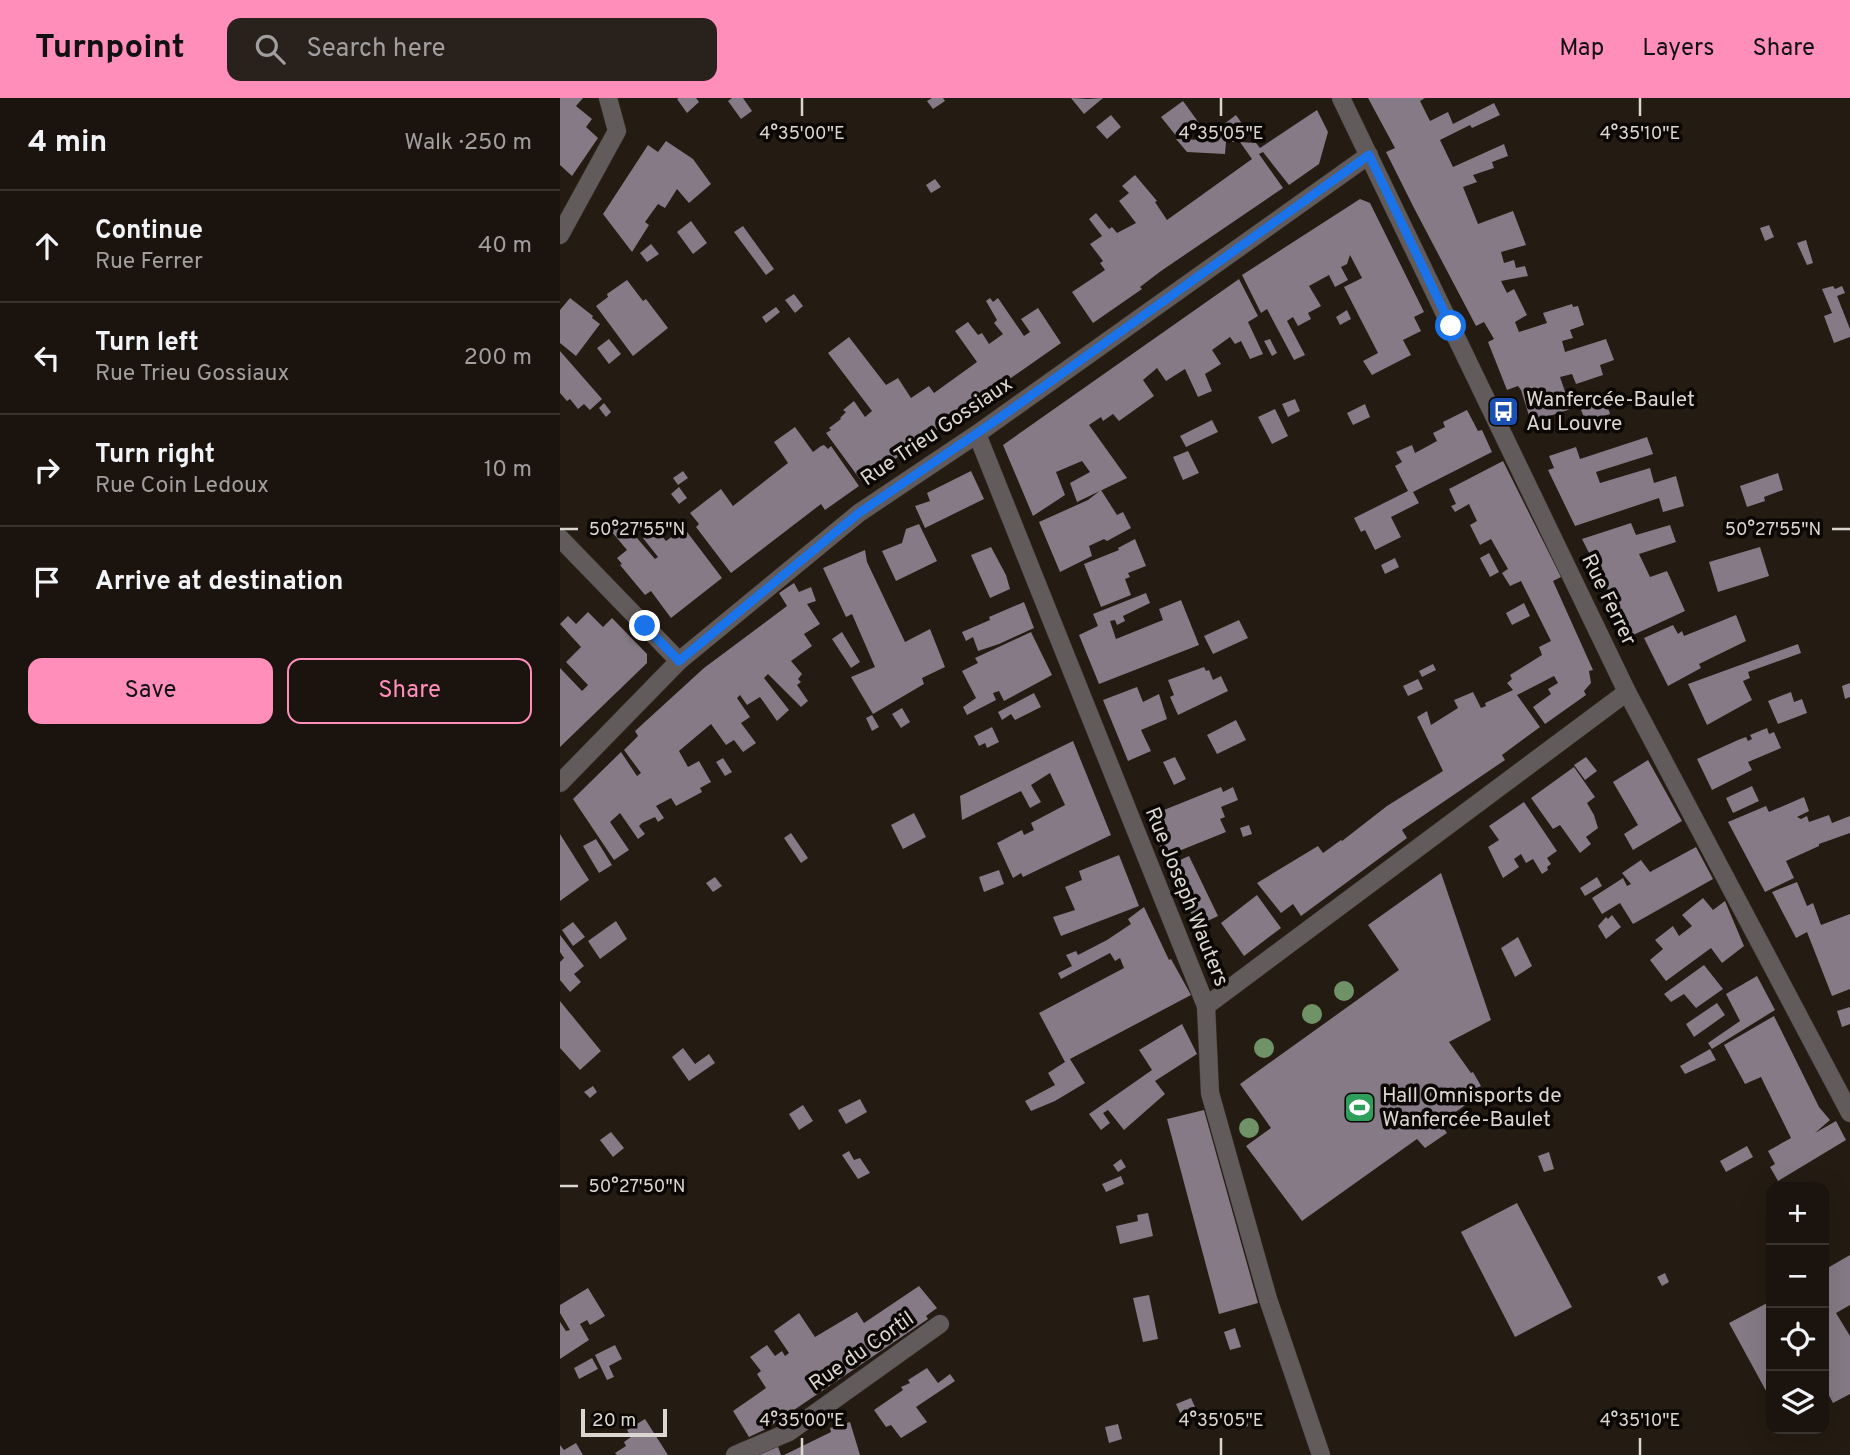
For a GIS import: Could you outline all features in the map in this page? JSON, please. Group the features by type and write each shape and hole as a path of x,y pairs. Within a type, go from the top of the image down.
{"street":[{"path":"560,235 617,131 608,98"},
{"name":"Rue Ferrer","path":"1341,98 1627,692 1850,1113"},
{"name":"Rue Trieu Gossiaux","path":"560,783 679,661 859,513 976,434 1369,155"},
{"name":"Rue Joseph Wauters","path":"976,434 1206,1006 1627,692"},
{"path":"560,538 679,661"},
{"path":"1206,1006 1210,1093 1268,1299 1321,1455"},
{"name":"Rue du Cortil","path":"735,1455 789,1432 940,1324"}],"building":[{"path":"560,98 583,98 576,106 592,119 586,127 598,138 572,176 560,165"},
{"path":"696,98 699,102 687,113 677,99"},
{"path":"732,98 743,98 752,111 741,119 728,101"},
{"path":"943,98 945,101 933,109 927,101"},
{"path":"1071,98 1088,99 1103,98 1084,114"},
{"path":"1368,98 1425,98 1420,101 1430,121 1448,112 1453,124 1494,103 1500,115 1472,128 1470,125 1440,140 1453,167 1504,144 1508,156 1492,162 1494,168 1473,175 1477,182 1463,187 1478,224 1513,211 1526,245 1501,252 1504,263 1514,260 1516,268 1525,266 1528,276 1501,281 1507,293 1514,289 1527,315 1515,322 1519,332 1547,323 1543,313 1572,304 1573,307 1578,306 1584,325 1570,330 1573,338 1562,341 1565,352 1606,339 1614,360 1600,365 1603,375 1576,384 1572,374 1560,377 1571,409 1531,422 1518,386 1507,390 1488,342 1494,339 1484,322 1476,326 1414,208 1386,152 1395,148"},
{"path":"1183,101 1199,123 1177,137 1161,117"},
{"path":"1317,110 1328,132 1319,164 1289,185 1263,152 1259,154 1283,188 1161,271 1140,287 1142,289 1093,323 1072,292 1105,270 1100,263 1103,261 1090,244 1102,236 1089,219 1096,213 1109,229 1112,227 1117,233 1136,223 1119,201 1129,193 1122,186 1135,175 1157,201 1155,202 1167,220 1252,159 1240,142 1256,143 1260,148"},
{"path":"1111,115 1121,127 1107,139 1096,127"},
{"path":"1236,115 1248,132 1233,142 1226,142 1225,154 1187,152 1176,139 1203,140"},
{"path":"666,141 693,159 711,184 689,203 677,189 665,208 658,204 645,222 649,225 632,252 603,214 648,145 658,152"},
{"path":"935,179 941,187 931,193 926,185"},
{"path":"1360,199 1370,203 1424,312 1414,317 1421,331 1403,340 1411,355 1372,375 1363,361 1378,353 1344,287 1362,278 1350,255 1347,264 1341,267 1348,280 1335,287 1329,275 1309,286 1321,306 1308,313 1311,319 1298,326 1293,317 1287,321 1305,355 1294,360 1267,309 1261,313 1242,275"},
{"path":"691,221 707,243 693,254 677,232"},
{"path":"1769,225 1774,237 1765,241 1760,228"},
{"path":"743,226 774,269 766,275 734,232"},
{"path":"1806,240 1813,263 1807,265 1797,243"},
{"path":"651,244 659,254 647,262 640,253"},
{"path":"1239,279 1258,316 1248,322 1263,354 1250,359 1241,341 1235,344 1230,337 1212,350 1221,364 1205,374 1212,391 1198,397 1185,369 1166,381 1157,368 1143,380 1154,396 1119,421 1113,414 1103,421 1101,417 1089,425 1127,478 1077,502 1070,483 1090,472 1082,461 1056,472 1065,495 1033,516 1003,445"},
{"path":"627,280 643,301 646,299 668,328 633,356 596,306 608,297 607,294"},
{"path":"1833,286 1835,289 1842,286 1845,293 1837,296 1850,329 1850,337 1834,343 1824,316 1832,313 1822,289"},
{"path":"794,294 803,306 795,313 785,300"},
{"path":"570,298 600,324 576,356 560,343 560,310"},
{"path":"990,298 993,302 998,298 1024,336 1030,332 1021,319 1038,308 1061,343 862,482 826,433 841,419 846,412 843,410 854,401 865,417 872,411 828,353 849,337 886,385 898,378 911,398 929,386 934,393 977,362 955,331 968,322 978,335 982,333 989,344 1003,334 994,323 997,320 986,301"},
{"path":"776,307 780,312 766,323 762,317"},
{"path":"1347,310 1351,319 1340,325 1336,317"},
{"path":"609,339 621,354 609,364 597,348"},
{"path":"1270,339 1277,353 1272,356 1264,341"},
{"path":"560,351 602,399 590,410 584,404 578,409 570,399 567,401 560,393"},
{"path":"1295,399 1300,411 1288,417 1282,404"},
{"path":"1606,401 1610,414 1586,422 1581,410"},
{"path":"604,403 611,412 606,417 599,408"},
{"path":"1365,404 1370,417 1353,425 1347,413"},
{"path":"1275,409 1288,436 1272,444 1258,417"},
{"path":"1467,410 1478,431 1482,430 1492,452 1413,492 1419,503 1391,517 1401,537 1375,550 1365,530 1361,532 1354,518 1408,491 1395,466 1402,462 1396,452 1412,445 1415,453 1437,441 1433,433 1445,427 1443,422"},
{"path":"1212,420 1218,432 1186,447 1180,436"},
{"path":"795,427 813,452 824,445 828,449 831,446 859,486 825,510 821,504 731,573 696,527 699,524 690,513 721,489 733,506 788,463 774,442"},
{"path":"1647,437 1653,454 1596,472 1600,483 1650,468 1654,483 1676,476 1684,506 1663,512 1659,498 1575,526 1548,470 1554,468 1549,456 1576,447 1580,459"},
{"path":"1188,451 1199,473 1183,480 1173,457"},
{"path":"1503,461 1561,577 1553,581 1593,670 1589,671 1591,683 1584,691 1586,695 1545,724 1533,707 1551,694 1548,689 1558,683 1554,676 1517,695 1540,727 1502,755 1505,760 1402,830 1407,838 1301,916 1293,904 1281,913 1257,883 1318,846 1323,853 1387,806 1443,771 1417,717 1427,711 1431,725 1458,708 1454,700 1473,692 1481,708 1486,706 1485,703 1513,690 1507,683 1512,679 1510,675 1542,655 1539,647 1551,641 1521,581 1510,586 1502,573 1508,569 1491,539 1480,545 1470,525 1477,521 1469,504 1455,512 1451,506 1456,504 1449,489"},
{"path":"683,471 688,478 678,485 673,478"},
{"path":"971,471 984,499 925,528 915,506 930,501 927,493"},
{"path":"1778,473 1783,490 1764,497 1765,501 1747,507 1740,486"},
{"path":"679,487 687,498 679,504 671,494"},
{"path":"1101,490 1117,515 1123,512 1131,528 1107,541 1104,539 1089,546 1092,556 1060,572 1039,522 1088,500"},
{"path":"618,516 655,559 658,557 643,538 655,528 666,541 684,528 722,578 671,618 651,591 645,595 620,565 622,564 617,558 627,550 606,525"},
{"path":"1631,523 1636,535 1670,525 1676,542 1639,554 1650,577 1667,571 1685,611 1631,636 1582,539"},
{"path":"919,524 937,561 896,581 882,551 902,543 906,529"},
{"path":"1135,539 1146,566 1128,573 1130,577 1125,579 1131,595 1101,607 1084,564 1119,550 1118,548"},
{"path":"991,547 1006,575 1010,589 990,598 971,555"},
{"path":"1760,547 1769,576 1718,592 1709,562"},
{"path":"865,550 867,562 905,642 930,629 945,667 922,678 924,684 873,714 851,677 875,667 852,614 846,617 823,568"},
{"path":"1489,553 1499,572 1490,577 1480,558"},
{"path":"1395,558 1399,567 1385,574 1381,565"},
{"path":"794,583 799,592 811,587 816,601 807,604 820,624 804,634 812,646 791,661 802,674 798,679 801,682 797,685 808,701 801,707 768,674 764,678 789,710 777,721 760,697 747,705 740,695 737,698 750,717 741,723 756,743 743,752 734,740 726,745 711,724 679,751 688,767 699,761 711,782 700,788 702,792 676,806 671,798 656,806 664,818 658,822 655,817 642,823 639,826 645,834 638,839 620,813 610,822 629,850 614,860 573,799 621,752 637,776 641,773 624,750 638,736 635,731 704,668 787,606 779,593"},
{"path":"1146,593 1150,603 1123,616 1125,621 1117,625 1115,620 1110,621 1116,639 1163,620 1159,609 1181,600 1199,645 1099,684 1079,635 1098,626 1093,614"},
{"path":"1024,602 1034,628 978,651 973,637 966,641 962,632"},
{"path":"1524,603 1530,616 1512,625 1506,613"},
{"path":"588,612 603,627 612,618 647,654 647,663 560,747 560,668 582,691 588,685 566,662 581,647 560,624 568,616 576,624"},
{"path":"1736,615 1746,641 1699,664 1701,668 1668,686 1644,638 1673,625 1678,634 1682,631 1684,636"},
{"path":"1239,620 1248,638 1213,654 1204,636"},
{"path":"842,632 860,662 851,668 832,639"},
{"path":"1031,632 1052,675 1004,701 999,691 993,693 996,700 967,715 963,707 976,698 962,671 978,663 975,658"},
{"path":"1798,644 1801,653 1748,672 1750,678 1743,681 1752,700 1707,725 1688,684"},
{"path":"1433,664 1436,670 1422,677 1419,671"},
{"path":"1204,667 1206,671 1209,670 1213,680 1221,676 1228,691 1178,715 1170,697 1174,695 1168,680"},
{"path":"1418,679 1423,689 1408,696 1403,686"},
{"path":"1850,683 1850,697 1845,699 1842,686"},
{"path":"1137,687 1143,702 1159,694 1167,719 1141,730 1151,751 1128,761 1103,700"},
{"path":"1791,692 1794,702 1802,699 1807,713 1778,724 1768,701"},
{"path":"1034,693 1041,707 1015,720 1011,714 1002,720 998,712"},
{"path":"902,708 910,722 901,728 892,714"},
{"path":"872,715 879,727 872,731 866,718"},
{"path":"1236,720 1246,740 1217,754 1207,735"},
{"path":"992,727 999,742 987,748 985,743 979,746 974,736"},
{"path":"1767,728 1769,734 1774,732 1781,748 1748,762 1752,770 1712,790 1697,759 1746,737 1748,741 1752,739 1750,735"},
{"path":"1073,741 1111,835 1023,877 1021,873 1013,878 997,843 1022,830 1024,835 1034,830 1031,823 1065,805 1050,773 1031,785 1041,802 1030,808 1021,791 962,820 960,796"},
{"path":"1175,757 1186,779 1174,785 1163,762"},
{"path":"1586,757 1597,771 1585,780 1574,765"},
{"path":"723,758 732,772 725,776 716,762"},
{"path":"1648,760 1682,821 1633,850 1624,834 1638,825 1613,782"},
{"path":"1574,767 1595,797 1587,803 1598,828 1586,837 1591,844 1580,853 1560,825 1553,829 1531,798"},
{"path":"1752,786 1759,801 1733,813 1726,798"},
{"path":"1221,787 1223,792 1233,787 1238,800 1221,807 1225,817 1220,819 1226,832 1164,857 1149,816"},
{"path":"1804,797 1809,811 1797,817 1801,819 1807,816 1809,822 1829,815 1832,823 1850,816 1850,833 1819,844 1786,861 1794,878 1765,892 1728,822 1766,806 1769,812"},
{"path":"1524,802 1557,851 1547,858 1551,864 1542,874 1533,859 1526,863 1521,854 1514,859 1519,867 1503,878 1488,847 1499,840 1489,826"},
{"path":"914,813 926,837 903,849 891,825"},
{"path":"1249,825 1252,834 1243,837 1240,828"},
{"path":"791,833 808,858 801,863 784,838"},
{"path":"560,834 589,880 560,901"},
{"path":"596,839 612,865 599,873 583,846"},
{"path":"1696,847 1713,879 1633,924 1620,903 1602,914 1592,898 1623,878 1627,886 1631,884 1622,873 1641,860 1650,872"},
{"path":"1119,855 1139,906 1061,936 1053,917 1075,910 1065,887 1082,880 1079,871"},
{"path":"1189,856 1218,916 1197,926 1169,865"},
{"path":"999,870 1004,884 984,892 979,877"},
{"name":"Hall Omnisports de Wanfercée-Baulet","path":"1441,873 1491,1020 1449,1042 1471,1073 1473,1072 1481,1086 1477,1088 1481,1094 1440,1123 1447,1133 1425,1148 1417,1139 1302,1221 1246,1146 1271,1128 1240,1084 1399,970 1368,925"},
{"path":"715,877 722,886 713,892 706,883"},
{"path":"1597,877 1602,886 1585,896 1580,888"},
{"path":"1797,882 1807,906 1813,903 1821,925 1850,914 1850,989 1832,996 1807,932 1796,938 1772,892"},
{"path":"1257,895 1281,928 1244,956 1221,923"},
{"path":"1703,898 1713,910 1725,901 1744,946 1722,963 1711,948 1666,981 1650,960 1663,949 1655,940 1673,926 1679,936 1692,926 1682,915"},
{"path":"1144,907 1169,960 1171,959 1191,995 1070,1059 1085,1083 1055,1101 1031,1111 1025,1101 1055,1085 1048,1073 1065,1062 1039,1013 1124,968 1120,958 1115,961 1110,953 1061,979 1058,973 1072,966 1066,955 1076,951 1078,955 1107,940 1131,924 1128,919"},
{"path":"1612,915 1621,927 1606,939 1598,926 1606,917 1608,919"},
{"path":"616,921 627,939 600,959 588,941"},
{"path":"573,922 585,937 573,946 562,930"},
{"path":"560,935 584,966 574,974 581,982 570,992 560,980 560,962 564,958 560,952"},
{"path":"1518,937 1532,966 1515,977 1501,948"},
{"path":"1704,965 1723,989 1696,1008 1684,994 1671,1002 1664,994"},
{"path":"1757,976 1775,1010 1712,1049 1708,1043 1740,1021 1726,994"},
{"path":"560,1001 601,1051 580,1070 560,1048"},
{"path":"1717,1003 1725,1015 1694,1037 1686,1024"},
{"path":"1850,1007 1850,1024 1842,1027 1837,1011"},
{"path":"1774,1016 1819,1107 1830,1120 1815,1133 1836,1121 1846,1140 1778,1181 1770,1167 1775,1164 1768,1151 1791,1138 1761,1077 1745,1084 1724,1045"},
{"path":"1182,1024 1197,1054 1155,1081 1165,1094 1124,1130 1108,1110 1103,1113 1110,1123 1101,1130 1089,1114 1152,1070 1139,1050"},
{"path":"683,1048 695,1064 709,1054 715,1063 689,1081 672,1057"},
{"path":"1710,1049 1716,1060 1685,1074 1680,1066"},
{"path":"593,1086 597,1092 590,1098 584,1092"},
{"path":"860,1099 867,1112 846,1124 838,1110"},
{"path":"803,1105 813,1121 799,1130 789,1114"},
{"path":"1204,1110 1258,1303 1219,1314 1167,1119"},
{"path":"611,1132 624,1148 613,1157 600,1140"},
{"path":"1747,1146 1753,1157 1726,1172 1720,1161"},
{"path":"849,1151 854,1160 860,1158 870,1173 858,1179 842,1155"},
{"path":"1549,1152 1554,1169 1544,1172 1538,1156"},
{"path":"1121,1159 1126,1167 1118,1172 1113,1165"},
{"path":"1121,1176 1124,1184 1106,1192 1102,1184"},
{"path":"1517,1203 1572,1307 1515,1337 1461,1232"},
{"path":"1148,1213 1153,1236 1120,1244 1116,1226 1138,1221 1137,1215"},
{"path":"1850,1255 1850,1305 1836,1313 1850,1336 1850,1394 1833,1403 1829,1395 1829,1267"},
{"path":"1665,1273 1669,1282 1662,1286 1657,1277"},
{"path":"919,1286 937,1308 926,1316 928,1319 766,1429 749,1437 733,1411 766,1388 757,1374 761,1371 750,1357 767,1345 775,1356 782,1351 785,1356 789,1353 774,1331 799,1313 815,1337 857,1312 864,1323"},
{"path":"588,1288 605,1316 590,1325 587,1320 580,1324 589,1340 560,1359 560,1322 566,1331 570,1330 560,1313 560,1305"},
{"path":"1149,1295 1158,1339 1143,1342 1133,1298"},
{"path":"1766,1304 1766,1391 1729,1323"},
{"path":"1235,1328 1241,1347 1230,1350 1224,1332"},
{"path":"615,1345 622,1359 609,1366 614,1377 607,1380 595,1355"},
{"path":"592,1358 598,1369 579,1379 574,1368"},
{"path":"927,1368 938,1383 950,1374 955,1381 916,1407 927,1422 901,1438 891,1425 886,1427 874,1410 903,1390 901,1387 910,1383 908,1380"},
{"path":"1191,1398 1195,1407 1180,1413 1176,1404"},
{"path":"1246,1414 1248,1426 1240,1428 1238,1416"},
{"path":"645,1419 668,1455 617,1455 615,1453 626,1446 624,1442 631,1437 627,1430"},
{"path":"850,1422 860,1455 784,1455 831,1432 830,1428"},
{"path":"1118,1424 1122,1439 1109,1443 1105,1427"},
{"path":"576,1443 583,1455 560,1455 560,1445 564,1450"},
{"path":"777,1444 781,1455 751,1455"}],"place":[{"name":"Wanfercée-Baulet Au Louvre","path":"1503,412"},
{"name":"Hall Omnisports de Wanfercée-Baulet","path":"1359,1108"}],"route":[{"path":"645,626 679,661 859,513 998,419 1369,155 1451,326"}]}
